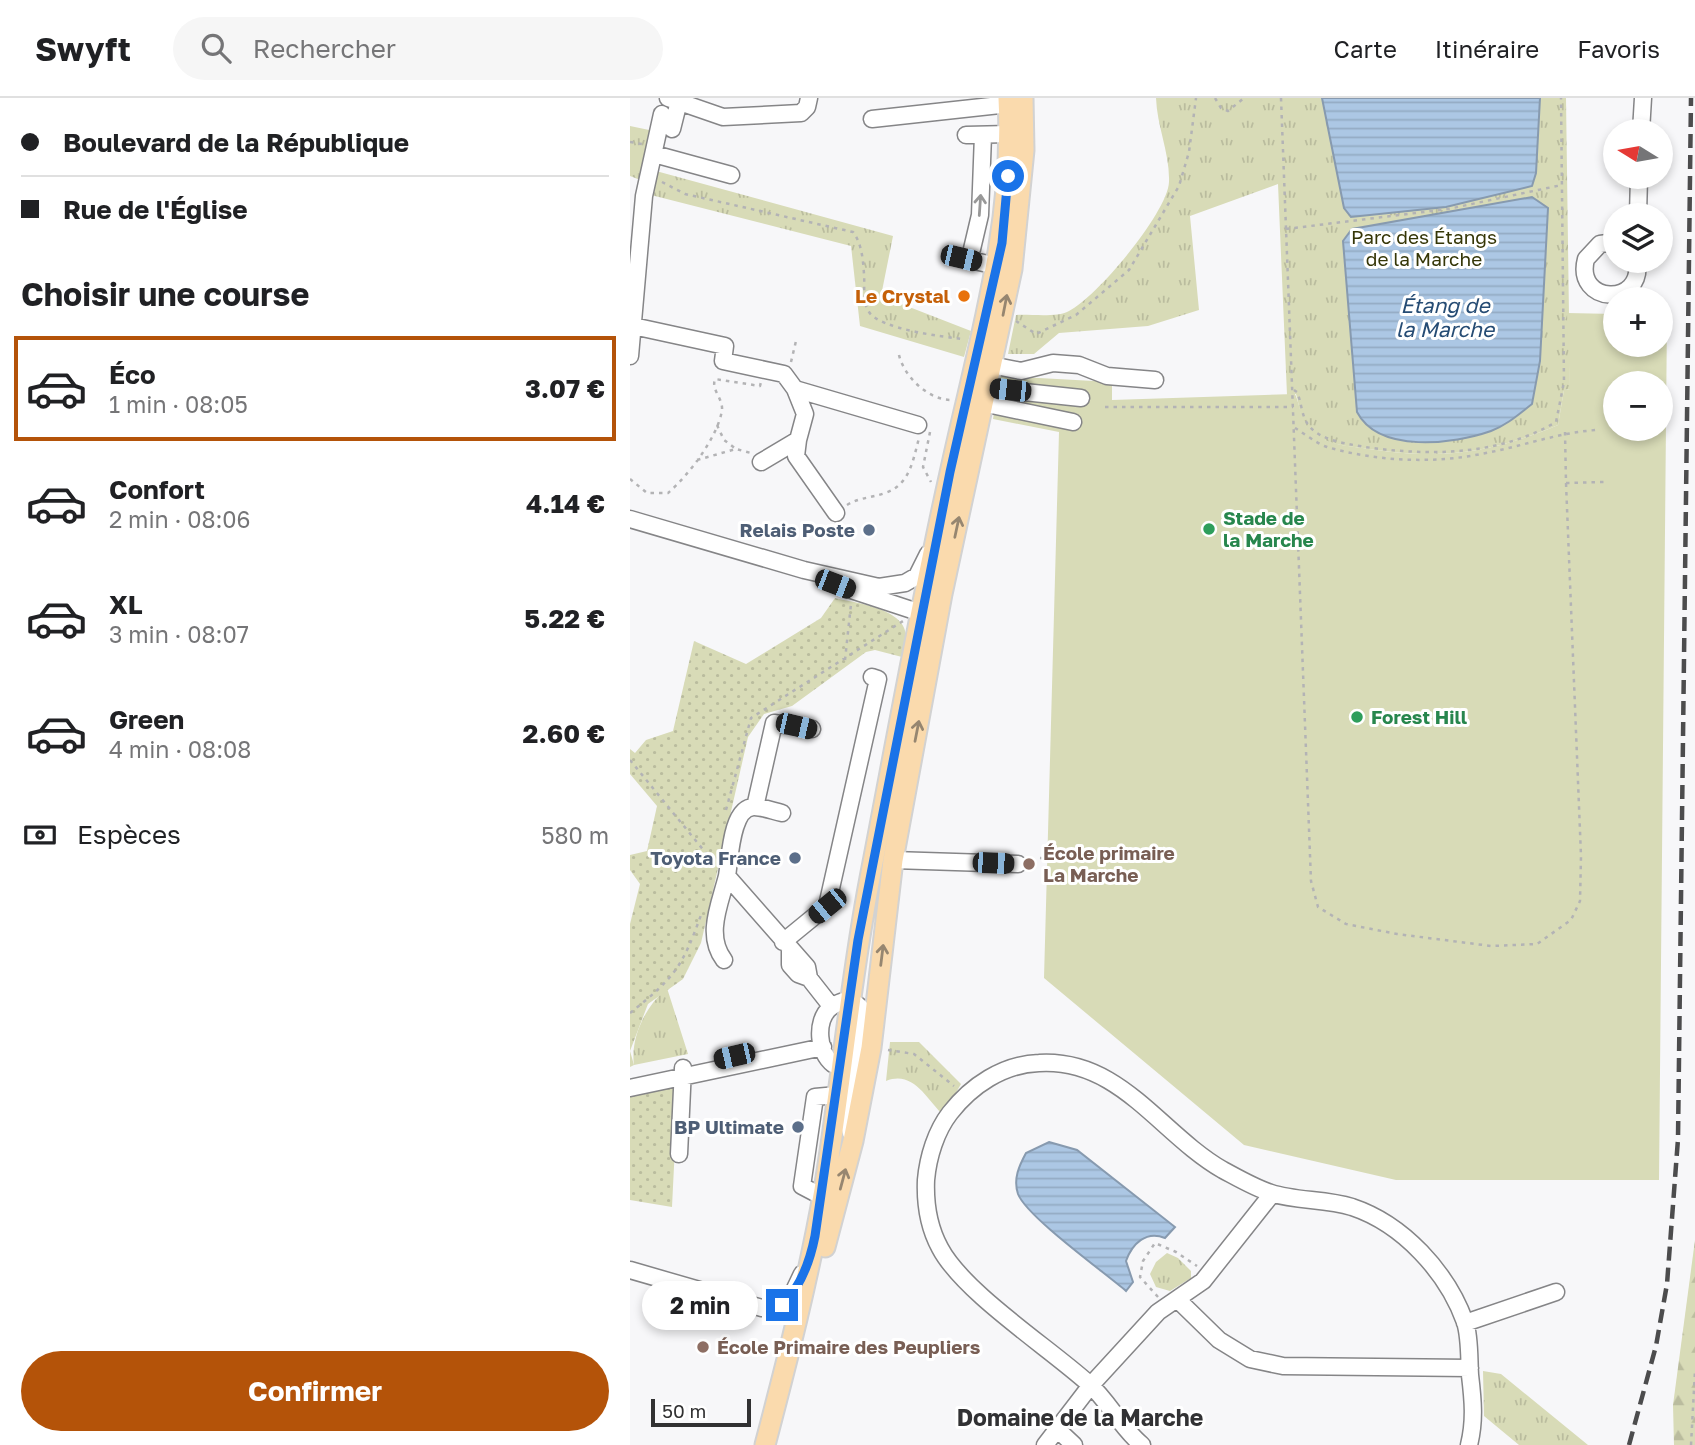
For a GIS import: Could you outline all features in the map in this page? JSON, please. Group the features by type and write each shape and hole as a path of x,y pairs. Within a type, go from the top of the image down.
{"main road":[{"path":"765,1445 805,1289 823,1197 837,1095 871,1048 893,860 930,616 929,579 940,520 991,365 1012,269 1024,150 1013,100"},
{"path":"805,1289 821,1262 853,1141 850,999 860,928 930,616 942,594 979,397 979,345 998,261 1007,190 1013,100"}],"street":[{"path":"671,129 673,100 732,118 801,113 807,107 809,98"},
{"path":"1642,119 1643,98"},
{"path":"872,119 1013,100"},
{"path":"630,356 637,192 651,176 662,114"},
{"path":"966,135 1009,134"},
{"path":"984,135 980,215 965,251 998,261"},
{"path":"654,154 731,175"},
{"path":"982,160 1009,161"},
{"path":"1603,244 1586,259 1586,279 1595,290 1615,295 1628,289 1636,278 1636,273"},
{"path":"633,326 725,346 723,361 784,374 795,389 805,414 796,456 836,513"},
{"path":"991,365 1021,371 1053,363 1079,365 1107,376 1155,380"},
{"path":"795,389 920,428"},
{"path":"979,397 1081,398"},
{"path":"979,397 1073,422"},
{"path":"762,462 798,440"},
{"path":"630,519 804,570 879,587 929,579 942,594"},
{"path":"905,583 922,569 940,520"},
{"path":"804,570 930,616"},
{"path":"786,946 827,906 878,679 872,677"},
{"path":"755,807 774,723 812,729"},
{"path":"724,960 715,945 714,931 719,875 736,820 741,812 755,807 782,813"},
{"path":"893,860 1018,864"},
{"path":"719,875 807,967 809,978 831,1006"},
{"path":"850,999 831,1006 823,1016 821,1042 830,1062 853,1071"},
{"path":"630,1088 821,1042"},
{"path":"1142,1445 1126,1433 1091,1385 962,1278 941,1251 932,1231 926,1212 927,1167 946,1118 965,1094 997,1074 1018,1066 1040,1062 1076,1066 1116,1082 1199,1154 1272,1194 1314,1198 1352,1208 1382,1220 1409,1239 1435,1268 1465,1323 1474,1418 1468,1445"},
{"path":"630,1079 684,1073"},
{"path":"679,1154 684,1073"},
{"path":"1045,1445 1091,1385 1158,1312 1208,1274 1272,1194"},
{"path":"630,1270 762,1308 779,1307 792,1296 811,1256"},
{"path":"1465,1323 1556,1292"},
{"path":"1173,1303 1219,1340 1250,1359 1283,1366 1470,1368"},
{"path":"1058,1430 1074,1445"}],"path":[{"path":"1002,318 1021,322 1035,334 1076,315 1129,270 1179,186 1189,152 1196,98"},
{"path":"1215,98 1221,108 1228,111 1244,98"},
{"path":"1280,98 1311,881 1318,907 1346,924 1491,946 1536,944 1571,920 1580,901 1581,856 1565,432"},
{"path":"1292,392 1297,392 1311,428 1320,434 1348,444 1409,453 1467,451 1503,442 1556,422 1564,382 1561,98"},
{"path":"651,176 685,194 853,232 859,239 866,306 874,319 979,345"},
{"path":"1286,229 1448,209 1562,185"},
{"path":"790,364 796,341"},
{"path":"899,355 903,370 933,397 979,397"},
{"path":"630,479 647,492 668,493 681,482 697,460 717,424 722,404 713,386 715,379 760,386 763,369"},
{"path":"1105,407 1293,407"},
{"path":"717,424 724,440 736,449"},
{"path":"836,513 859,499 892,491 905,480 911,469 920,433 911,432 920,428 923,467 934,488"},
{"path":"1295,428 1326,446 1395,458 1442,461 1483,454 1565,432 1596,430"},
{"path":"697,460 736,449 748,451 762,462"},
{"path":"1566,483 1604,482"},
{"path":"851,600 845,660 905,620 899,615"},
{"path":"630,761 714,863 719,875"},
{"path":"1040,858 1053,859"},
{"path":"630,1013 669,981 678,970 704,906"},
{"path":"871,1048 914,1054 965,1094"},
{"path":"1173,1303 1140,1277 1143,1261 1155,1243 1176,1252 1208,1274"},
{"path":"1691,1445 1695,1371"}],"green space":[{"name":"Parc des Étangs de la Marche","path":"1156,98 1566,98 1570,389 1564,390 1558,425 1485,449 1439,454 1390,452 1349,446 1326,441 1313,434 1303,421 1296,394 1287,395 1278,184 1190,216 1199,310 1148,326 1059,333 1034,354 1008,354 1016,315 1064,313 1081,303 1129,253 1157,213 1166,196 1169,182 1168,161"},
{"path":"630,126 654,131 656,171 893,236 881,296 971,331 964,357 860,326 851,246 651,195 653,185 630,176"},
{"name":"Forest Hill","path":"1567,313 1603,314 1603,357 1667,357 1666,371 1603,371 1603,441 1666,441 1659,1180 1396,1180 1244,1145 1044,978 1059,432 993,419 1000,376 1112,382 1112,400 1295,394 1305,424 1323,439 1336,444 1415,454 1485,449 1558,425 1564,390 1570,389"},
{"path":"835,598 888,613 903,626 906,637 902,657 875,650 866,652 792,706 764,714 748,737 701,943 683,979 648,1004 630,1051 630,924 640,884 630,870 630,855 647,851 657,806 630,774 630,749 635,753 646,740 673,731 694,641 746,664 821,618"},
{"path":"667,988 688,1054 634,1065 633,1054 641,1023 652,1004"},
{"path":"890,1042 919,1042 961,1084 943,1115 911,1082 904,1079 886,1081"},
{"path":"630,1051 634,1065 630,1067"},
{"path":"678,1085 672,1207 630,1200 630,1095"},
{"path":"1695,1240 1695,1445 1674,1445 1673,1405"},
{"path":"1167,1253 1178,1258 1191,1271 1191,1278 1170,1291 1156,1287 1150,1274 1156,1262"},
{"path":"1483,1371 1501,1374 1588,1445 1519,1445 1484,1416"}],"water":[{"path":"1322,98 1540,98 1536,173 1532,186 1446,207 1351,217 1344,208"},
{"name":"Étang de la Marche","path":"1532,197 1548,208 1540,361 1532,404 1497,429 1476,436 1418,442 1382,435 1368,425 1357,412 1343,241 1352,229"},
{"path":"1049,1142 1077,1150 1175,1227 1165,1238 1146,1237 1132,1249 1126,1261 1133,1282 1126,1291 1050,1230 1024,1204 1018,1194 1016,1178 1026,1153"}],"railway":[{"path":"1629,1445 1656,1346 1667,1284 1678,1139 1691,98"}],"place":[{"name":"Le Crystal","path":"964,296"},
{"name":"Stade de la Marche","path":"1209,529"},
{"name":"Relais Poste","path":"869,530"},
{"name":"Forest Hill","path":"1357,717"},
{"name":"Toyota France","path":"795,858"},
{"name":"École primaire La Marche","path":"1029,864"},
{"name":"BP Ultimate","path":"798,1127"},
{"name":"École Primaire des Peupliers","path":"703,1347"}],"district":[{"name":"Domaine de la Marche","path":"1080,1418"}],"route":[{"path":"782,1305 792,1296 811,1256 824,1190 858,940 950,472 1002,243 1008,176"}]}
